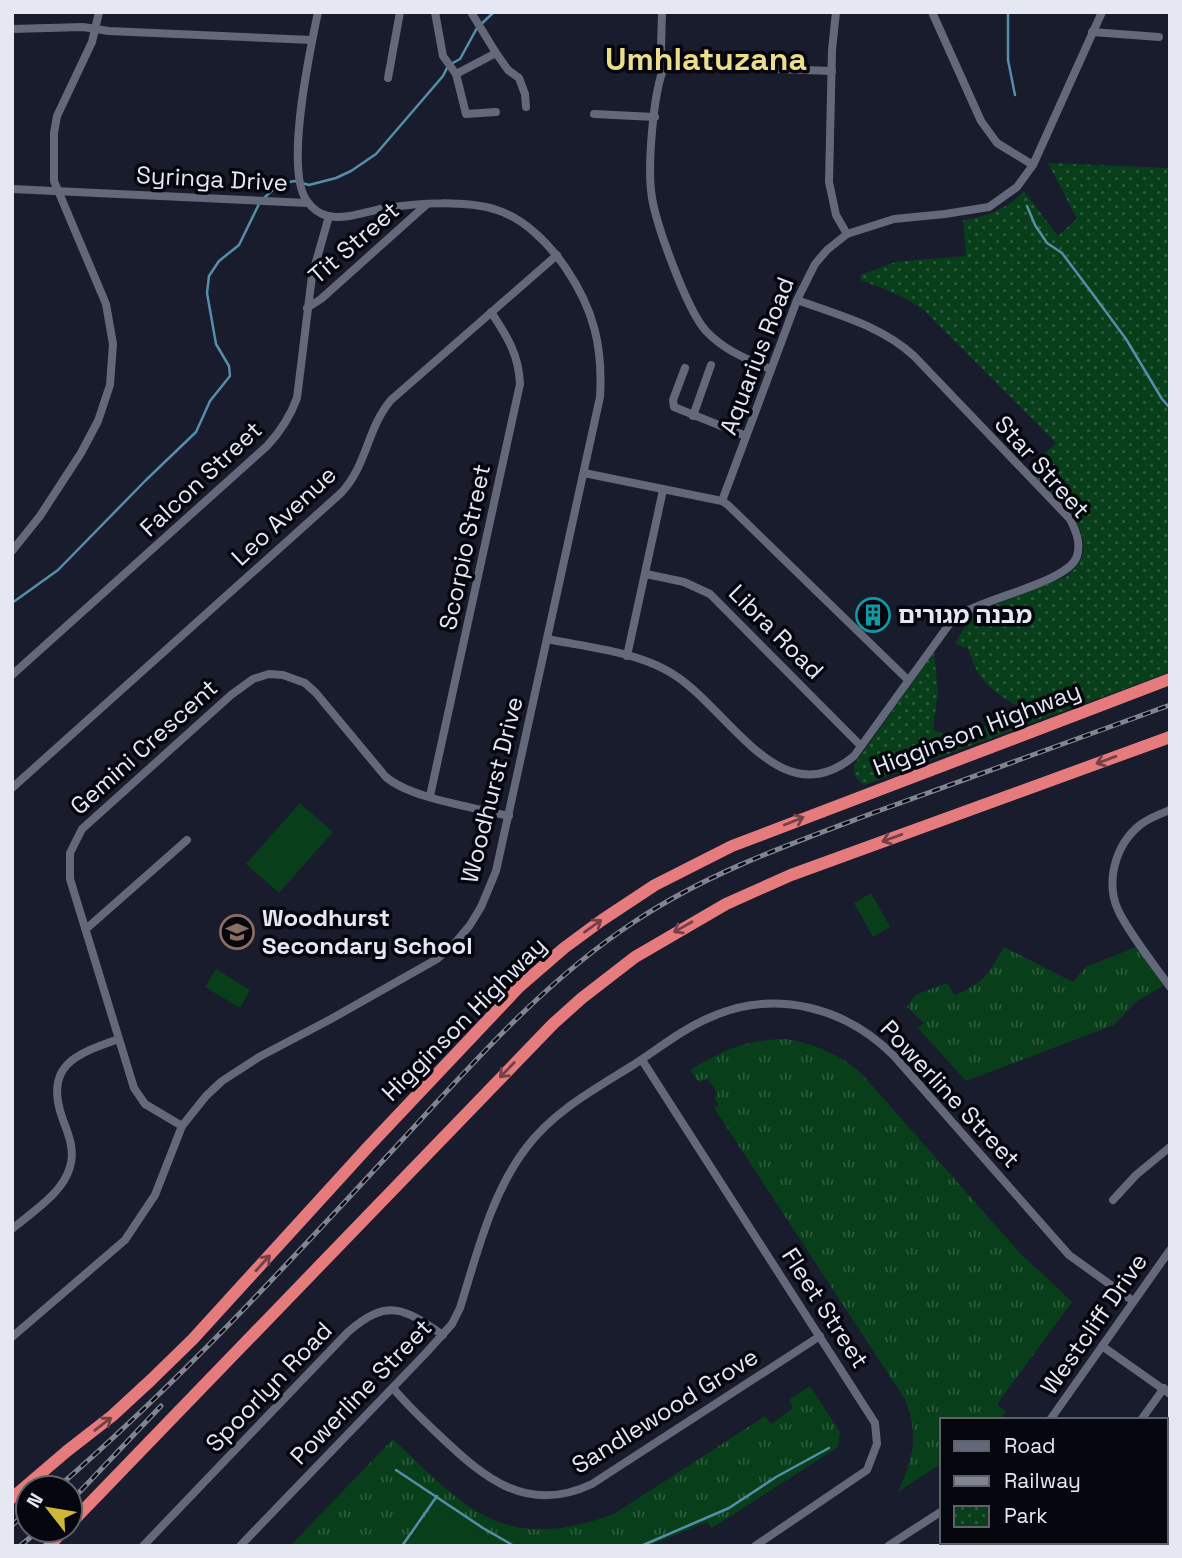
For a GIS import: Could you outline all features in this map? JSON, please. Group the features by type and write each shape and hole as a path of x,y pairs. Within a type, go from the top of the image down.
{"highway":[{"name":"Higginson Highway","path":"12,1498 112,1416 193,1339 519,987 601,920 654,885 732,846 1170,679"},
{"path":"84,1509 531,1045 582,998 635,957 716,909 780,880 1170,737"},
{"path":"12,1490 67,1451"}],"street":[{"path":"12,551 40,516 81,453 98,421 110,385 113,344 106,304 54,181 54,133 57,116 92,42 99,12"},
{"path":"309,203 300,174 299,124 318,12"},
{"path":"388,78 400,12"},
{"path":"435,12 443,56 456,74 466,114 496,112"},
{"path":"662,12 661,49 665,65 657,88 650,165 652,200 693,312 706,330 728,350 770,369"},
{"path":"836,12 830,182 836,215 847,234"},
{"path":"932,12 981,121 998,143 1033,165"},
{"path":"472,15 508,70 519,78 526,107"},
{"name":"Aquarius Road","path":"722,501 797,300 815,264 847,234 894,219 989,207 1017,187 1033,165 1100,15"},
{"path":"12,29 96,29 312,40"},
{"path":"1092,32 1159,37"},
{"path":"456,74 496,53"},
{"path":"665,65 832,71"},
{"path":"594,114 655,117"},
{"name":"Syringa Drive","path":"12,189 309,203 321,214 329,216"},
{"path":"329,216 351,215 404,205 475,205 498,210 535,233 557,255"},
{"name":"Tit Street","path":"307,308 321,299 426,205"},
{"name":"Falcon Street","path":"12,675 282,430 297,398 312,276 329,216"},
{"name":"Leo Avenue","path":"12,788 341,493 358,472 382,411 557,255"},
{"name":"Woodhurst Drive","path":"12,1338 125,1240 155,1195 182,1126 206,1096 240,1068 437,959 470,925 489,890 509,816 600,397 600,354 586,303 557,255"},
{"name":"Star Street","path":"547,639 627,656 668,671 686,683 759,753 782,769 808,775 834,769 854,756 949,623 959,614 1064,573 1077,556 1078,536 1070,519 898,341 873,328 797,300"},
{"name":"Scorpio Street","path":"430,796 520,384 516,354 491,312"},
{"path":"693,416 711,365"},
{"path":"685,368 673,400 677,409 746,436"},
{"path":"584,473 722,501 743,517 908,680"},
{"path":"627,656 663,490"},
{"name":"Libra Road","path":"646,574 684,582 710,594 862,746"},
{"name":"Gemini Crescent","path":"182,1126 151,1109 134,1088 73,891 70,853 78,834 208,715 253,679 277,674 304,683 316,693 391,782 406,790 509,816"},
{"path":"1170,810 1141,824 1130,835 1118,854 1112,882 1119,912 1170,986"},
{"path":"86,929 187,840"},
{"name":"Powerline Street","path":"240,1546 443,1335 460,1308 501,1190 526,1149 557,1115 707,1018 745,1006 807,1006 840,1017 876,1038 1069,1255 1133,1301"},
{"path":"13,1227 52,1195 70,1169 70,1139 60,1113 55,1088 59,1075 76,1056 119,1039"},
{"name":"Fleet Street","path":"642,1060 874,1423 877,1436 875,1453 867,1470 755,1546"},
{"path":"1113,1200 1136,1175 1170,1147"},
{"name":"Westcliff Drive","path":"1051,1418 1170,1250"},
{"name":"Spoorlyn Road","path":"142,1546 348,1332 366,1318 382,1311 402,1311 411,1313 443,1335"},
{"name":"Sandlewood Grove","path":"393,1388 463,1458 491,1480 526,1493 557,1494 592,1484 820,1336"},
{"path":"1102,1346 1167,1391 1143,1418"},
{"path":"888,1546 940,1512"}],"green space":[{"path":"1048,163 1170,168 1170,672 864,785 855,777 854,765 934,652 938,693 933,728 935,731 963,733 1011,715 1016,705 985,682 968,648 955,644 966,624 964,617 1065,577 1079,563 1084,549 1082,535 1075,520 1028,470 1056,443 925,311 893,293 860,280 861,275 895,262 966,256 963,220 996,211 1011,203 1024,191 1058,236 1077,219"},
{"path":"300,803 333,832 279,893 246,864"},
{"path":"871,893 890,927 873,937 854,903"},
{"path":"1141,945 1168,983 1137,1001 1114,1025 966,1081 918,1028 924,1023 907,1007 915,995 947,983 955,995 973,986 990,970 1004,947 1073,982 1086,967"},
{"path":"216,969 250,990 240,1008 205,987"},
{"path":"786,1039 806,1044 842,1059 859,1071 1019,1252 1072,1302 997,1404 1006,1412 1001,1418 940,1418 940,1464 898,1492 911,1458 913,1437 906,1401 714,1108 719,1105 714,1097 718,1094 707,1078 699,1083 690,1070 714,1056 759,1041"},
{"path":"810,1386 840,1432 838,1447 712,1528 707,1522 648,1546 498,1546 435,1504 406,1546 290,1546 393,1439 444,1487 490,1518 516,1527 544,1529 576,1525 614,1514 765,1416 771,1424 793,1408 789,1400"},
{"path":"435,1504 498,1546 406,1546"}],"waterway":[{"path":"451,64 460,59 477,28 494,12"},
{"path":"1008,12 1008,60 1015,95"},
{"path":"263,199 279,184 295,181 309,185 336,178 376,154 447,68"},
{"path":"12,603 58,570 196,432 210,401 230,376 229,366 216,344 207,293 209,276 219,261 239,245 259,204"},
{"path":"1027,206 1047,243 1062,253 1095,297 1126,339 1170,408"},
{"path":"641,1546 729,1508 776,1477 829,1448"},
{"path":"396,1470 514,1546"},
{"path":"402,1546 437,1496"}],"railway":[{"path":"72,1474 145,1408 229,1324 536,1000 600,946 634,922 693,887 786,846 1170,705"},
{"path":"84,1487 161,1406"}],"place":[{"name":"מבנה מגורים","path":"873,615"},
{"name":"Woodhurst Secondary School","path":"237,932"}],"district":[{"name":"Umhlatuzana","path":"706,59"}]}
